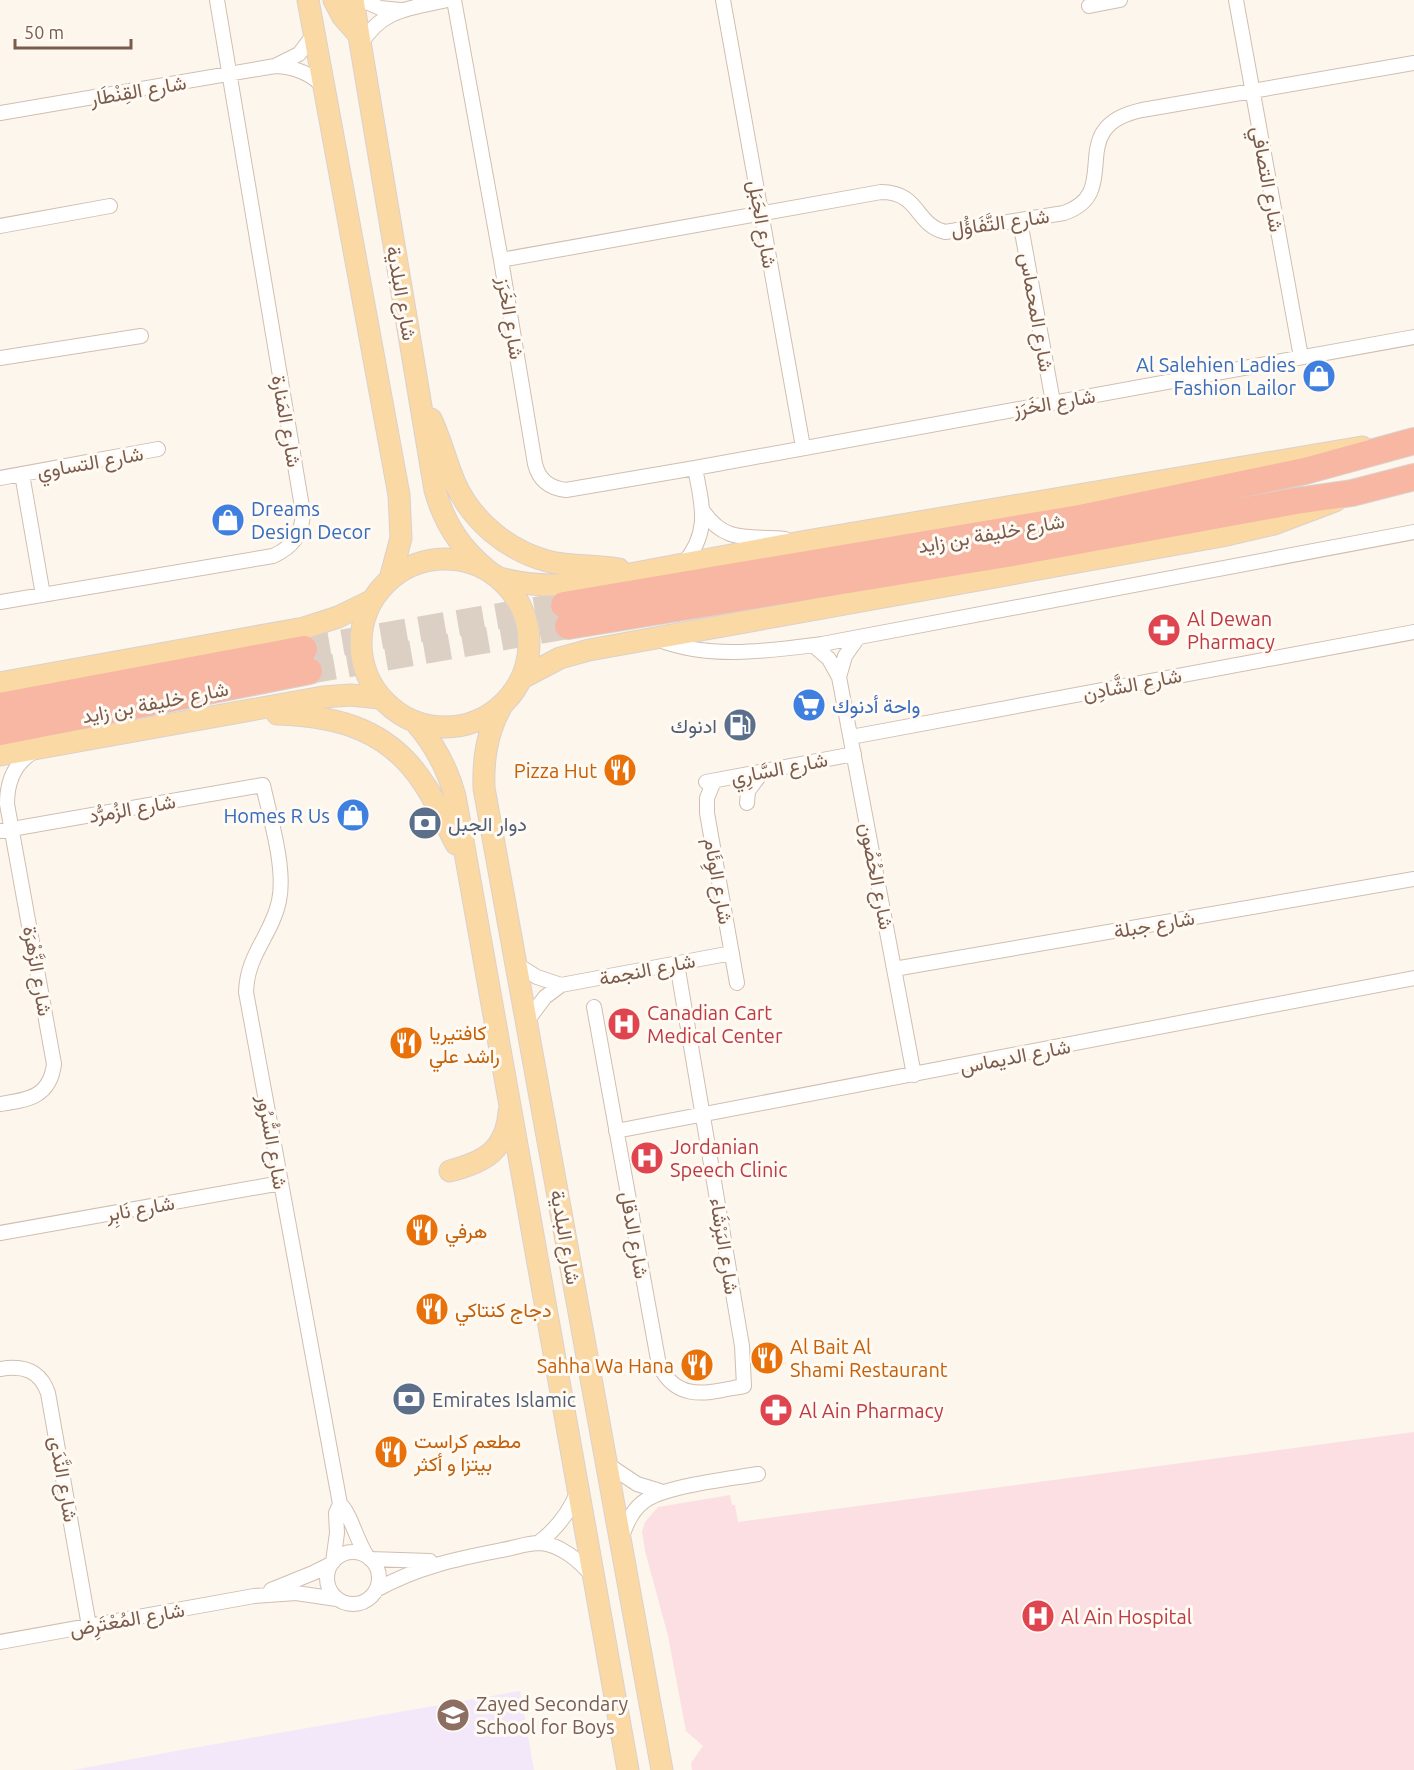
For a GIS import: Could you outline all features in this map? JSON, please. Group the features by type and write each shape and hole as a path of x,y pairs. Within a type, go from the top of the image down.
{"highway":[{"name":"شارع خليفة بن زايد","path":"1406,444 1267,480 1080,518 566,615 902,573 1296,501 1352,493 1414,477"},
{"name":"شارع خليفة بن زايد","path":"0,706 307,660 0,732"}],"main road":[{"name":"شارع البلدية","path":"308,0 399,495 401,538 390,579"},
{"path":"334,0 359,40"},
{"name":"شارع البلدية","path":"353,0 435,490 439,505 458,541 474,559 493,574"},
{"path":"420,401 438,433 455,483 465,501 488,528 501,539 547,561 635,572"},
{"path":"493,574 517,599 527,624 529,651 522,678 516,688 501,707 477,721 462,726 431,726 416,723 390,708 380,698 368,679 361,658 361,628 371,601 390,579 402,570 430,560 459,560 493,574 532,584 566,585 1346,448 1406,444"},
{"path":"522,678 547,664 574,654 1249,530 1298,517 1352,493"},
{"path":"0,683 304,628 338,617 371,601"},
{"path":"0,755 323,697 351,695 380,698"},
{"name":"شارع البلدية","path":"501,707 489,735 484,759 484,778 662,1770"},
{"path":"240,712 325,717 359,728 390,747 415,771 425,785 467,866"},
{"name":"شارع البلدية","path":"416,723 436,748 450,778 628,1770"},
{"path":"450,1171 472,1165 486,1158 495,1149 506,1128 509,1105"}],"street":[{"name":"شارع المَنارة","path":"0,602 273,555 284,551 299,535 303,513 217,0"},
{"path":"362,0 380,8 402,10"},
{"path":"359,40 381,20 402,10 448,0"},
{"name":"شارع الخَرَز","path":"454,0 535,464 541,478 552,487 566,489 695,468 1414,337"},
{"name":"شارع الجَبَل","path":"723,0 803,447"},
{"path":"1089,6 1120,0"},
{"name":"شارع التصافي","path":"1236,0 1301,357"},
{"name":"شارع القِنْطَار","path":"0,113 275,66 298,54 315,33"},
{"name":"شارع التَّفَاؤُل","path":"501,260 890,192 905,197 928,223 945,232 1064,213 1084,202 1095,181 1095,154 1100,137 1122,117 1142,110 1414,63"},
{"name":"شارع القِنْطَار","path":"275,66 297,69 325,87"},
{"path":"0,226 110,206"},
{"name":"شارع المحماس","path":"1020,221 1053,402"},
{"path":"0,358 141,336"},
{"name":"شارع التساوي","path":"0,478 158,449"},
{"path":"683,564 699,540 703,511 695,468"},
{"name":"شارع التساوي","path":"22,474 43,595"},
{"path":"703,511 720,530 736,537 801,542"},
{"path":"655,638 684,648 707,651 743,651 857,639 1414,532"},
{"name":"شارع الشَّادِن","path":"851,737 1414,632"},
{"path":"839,677 845,656 857,639"},
{"name":"شارع الحُصُون","path":"813,645 829,659 839,677 914,1075"},
{"name":"شارع الزَّهْرَة","path":"0,1104 26,1100 40,1092 50,1080 54,1064 6,830 4,798 12,775 23,760 39,748"},
{"name":"شارع السَّارِي","path":"714,780 854,753"},
{"path":"714,780 740,788 747,803 748,791 763,771"},
{"name":"شارع الوِئَام","path":"714,780 706,798 706,813 737,983"},
{"name":"شارع الزُمرُّد","path":"6,830 263,785"},
{"name":"شارع السُّرُور","path":"263,785 280,870 280,890 275,914 250,963 246,992 340,1504 336,1513 337,1533 332,1563"},
{"name":"شارع جبلة","path":"894,969 1414,879"},
{"name":"شارع النجمة","path":"561,985 732,953"},
{"path":"516,964 537,977 561,985"},
{"name":"شارع البَرْشَاء","path":"677,964 742,1346 744,1386"},
{"name":"شارع الديماس","path":"616,1131 1414,978"},
{"path":"527,1021 545,997 561,985"},
{"name":"شارع الدقل","path":"594,1007 659,1365 673,1384 687,1392 705,1393 744,1386"},
{"name":"شارع نَابِر","path":"0,1233 281,1182"},
{"name":"شارع النَّدَى","path":"0,1369 17,1366 33,1372 45,1385 48,1393 89,1626"},
{"path":"607,1464 637,1485 660,1491"},
{"path":"620,1540 634,1512 650,1496 660,1491 758,1474"},
{"path":"538,1543 558,1526 570,1509 578,1491"},
{"name":"شارع السُّرُور","path":"340,1504 347,1511 357,1539 368,1557"},
{"path":"447,1561 408,1561 348,1553 332,1563 327,1582 329,1589 337,1599 357,1604 376,1590 410,1572 447,1561 538,1543 564,1551 594,1578"},
{"path":"368,1557 378,1573 376,1590"},
{"name":"شارع المُعْتَرِض","path":"254,1596 294,1582 332,1563"},
{"name":"شارع المُعْتَرِض","path":"0,1642 254,1596 296,1593 337,1599"}],"shaded area":[{"name":"Al Ain Hospital","path":"1414,1432 1414,1770 692,1770 691,1763 703,1746 686,1731 668,1636 642,1532 645,1522 658,1507 730,1495 732,1505 735,1505 738,1522"},
{"name":"Zayed Secondary School for Boys","path":"520,1691 534,1770 73,1770 187,1749"}],"tunnel":[{"path":"304,649 564,605"},
{"path":"309,671 568,626"}],"place":[{"name":"Al Salehien Ladies Fashion Lailor","path":"1319,376"},
{"name":"Dreams Design Decor","path":"228,520"},
{"name":"Al Dewan Pharmacy","path":"1164,630"},
{"name":"واحة أدنوك","path":"809,705"},
{"name":"ادنوك","path":"740,725"},
{"name":"Pizza Hut","path":"620,770"},
{"name":"Homes R Us","path":"353,815"},
{"name":"دوار الجبل","path":"425,823"},
{"name":"Canadian Cart Medical Center","path":"624,1024"},
{"name":"كافتيريا راشد علي","path":"406,1043"},
{"name":"Jordanian Speech Clinic","path":"647,1158"},
{"name":"هرفي","path":"422,1230"},
{"name":"دجاج كنتاكي","path":"432,1309"},
{"name":"Al Bait Al Shami Restaurant","path":"767,1358"},
{"name":"Sahha Wa Hana","path":"697,1365"},
{"name":"Emirates Islamic","path":"409,1399"},
{"name":"Al Ain Pharmacy","path":"776,1410"},
{"name":"مطعم كراست بيتزا و أكثر","path":"391,1452"},
{"name":"Al Ain Hospital","path":"1038,1616"},
{"name":"Zayed Secondary School for Boys","path":"453,1715"}]}
